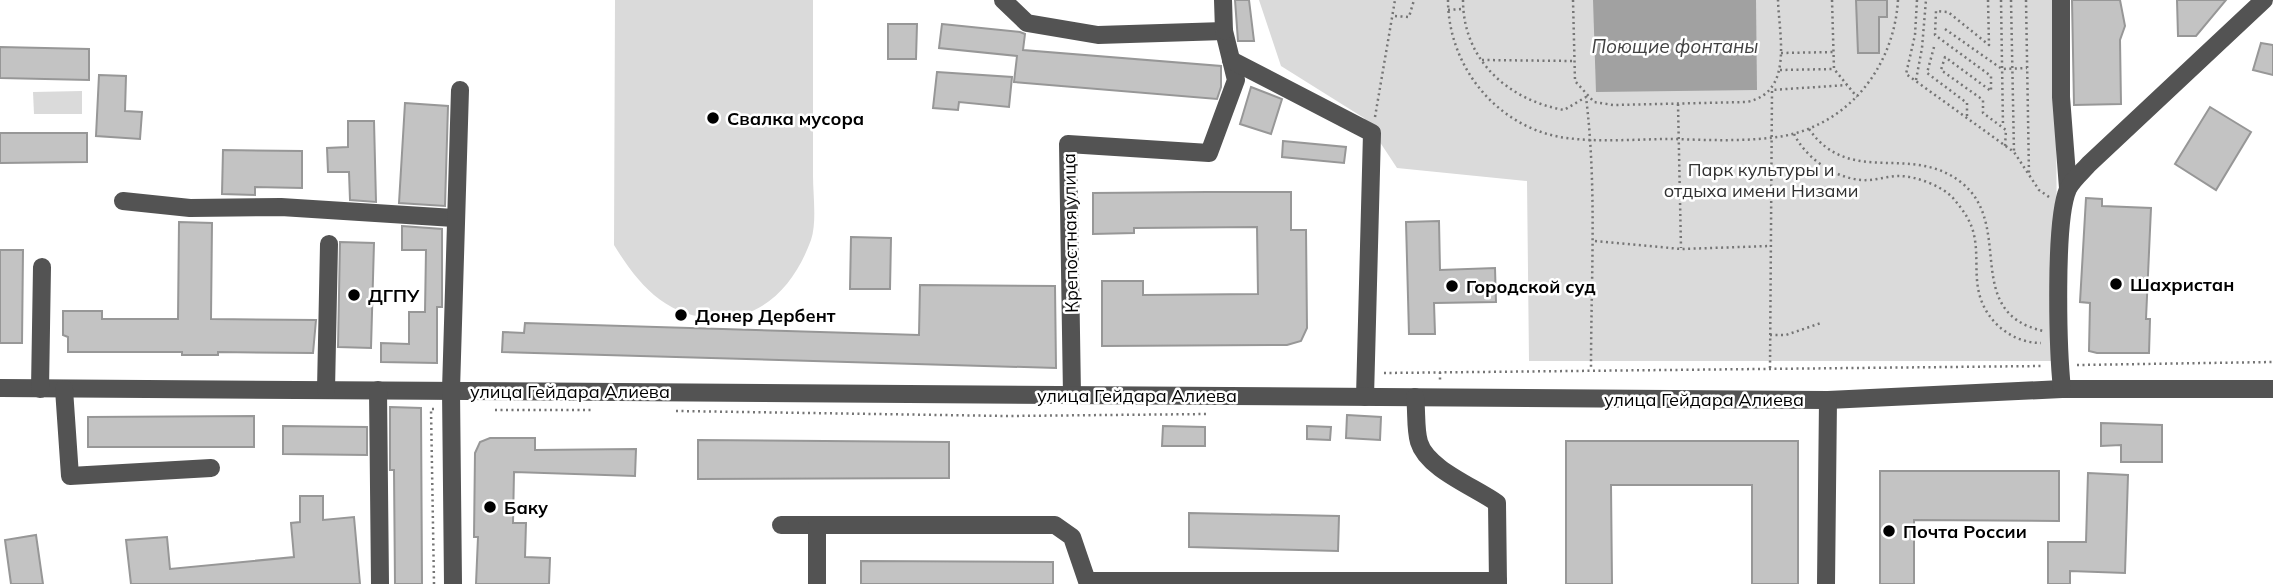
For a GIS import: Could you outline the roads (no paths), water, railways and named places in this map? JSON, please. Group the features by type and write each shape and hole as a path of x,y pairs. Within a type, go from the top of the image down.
{"street":[{"path":"1003,0 1017,7 1027,23 1098,35 1224,32"},
{"name":"Крепостная улица","path":"1072,395 1068,144 1209,153 1236,80 1224,32 1223,0"},
{"path":"2061,0 2061,97 2068,188 2061,230 2059,366 2062,389"},
{"path":"2068,188 2089,164 2264,0"},
{"path":"1231,60 1372,133 1365,397"},
{"path":"453,584 451,399 454,218 460,90"},
{"path":"123,201 190,208 281,208 454,218"},
{"path":"326,390 328,244"},
{"path":"40,388 42,267"},
{"name":"улица Гейдара Алиева","path":"0,388 377,390 451,399 1072,395 1828,400 2062,389 2273,388"},
{"path":"64,389 70,476 211,468"},
{"path":"377,390 380,584"},
{"path":"781,525 1055,525 1072,537 1087,581 1498,583 1497,503 1476,488 1439,469 1419,444 1415,397"},
{"path":"1826,584 1828,400"},
{"path":"817,524 817,584"}],"water":[{"name":"Поющие фонтаны","path":"1593,0 1756,0 1757,90 1596,92"}],"place":[{"name":"Свалка мусора","path":"713,118"},
{"name":"Шахристан","path":"2116,284"},
{"name":"Городской суд","path":"1452,286"},
{"name":"ДГПУ","path":"354,295"},
{"name":"Донер Дербент","path":"681,315"},
{"name":"Баку","path":"490,507"},
{"name":"Почта России","path":"1889,531"}],"park label":[{"name":"Парк культуры и отдыха имени Низами","path":"1761,179"}]}
